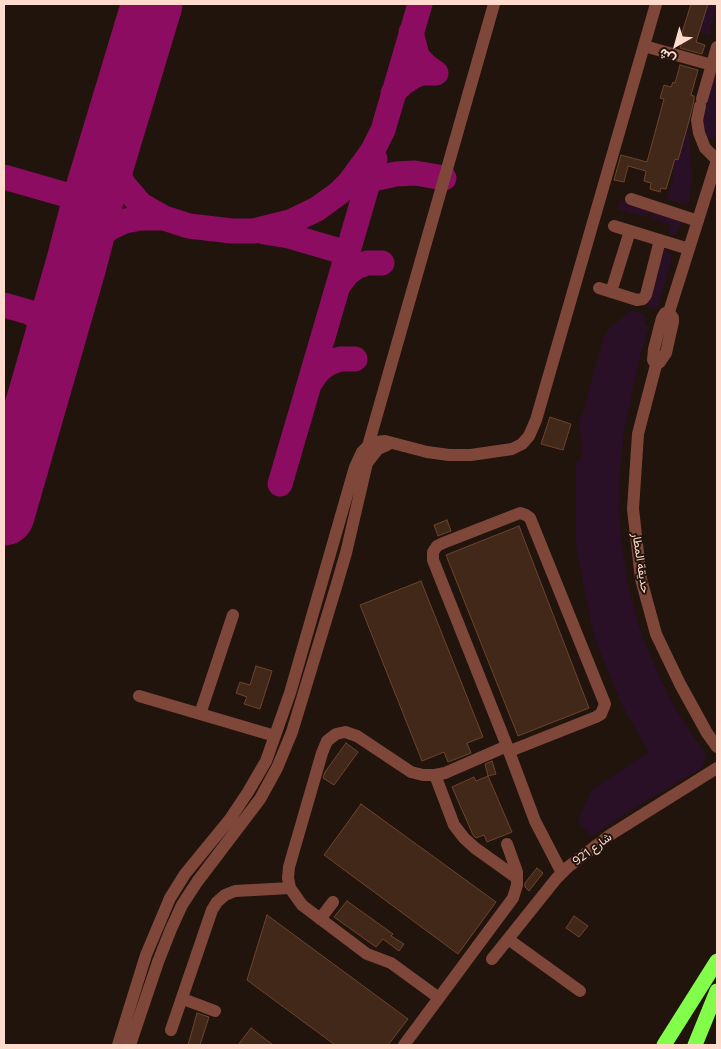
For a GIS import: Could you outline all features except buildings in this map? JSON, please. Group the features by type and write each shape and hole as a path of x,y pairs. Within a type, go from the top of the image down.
{"highway":[{"path":"664,1045 717,961"},
{"path":"695,1045 717,991"},
{"path":"695,1045 717,1014"}],"street":[{"path":"368,446 494,4"},
{"path":"118,1045 146,956 170,898 185,874 230,819 266,761 293,684 355,467 362,452 376,442 385,441 427,452 471,455 512,449 522,444 529,436 538,411 656,4"},
{"path":"644,46 712,65"},
{"name":"حديقة المطار","path":"717,47 697,120 698,133 706,148 717,160 669,312 665,313 662,318 653,354 656,365 638,434 634,509 641,579 656,634 680,684 707,733 717,747"},
{"path":"631,200 698,221"},
{"path":"614,226 689,248"},
{"path":"611,292 630,231"},
{"path":"598,288 638,300 644,298 660,240"},
{"path":"130,1045 170,929 182,905 202,875 260,800 277,768 292,732 334,596 367,463 378,449 394,442"},
{"path":"439,998 391,963 367,954 302,905 290,888 288,878 289,867 322,753 331,737 340,733 351,733 411,772 435,775 444,773 509,748 596,717 604,710 605,704 530,518 520,513 442,543 433,552 433,560 509,748 535,821 562,873"},
{"path":"200,714 233,615"},
{"path":"139,696 275,736"},
{"name":"شارع 921","path":"492,959 562,873 610,835 717,768"},
{"path":"435,775 454,825 464,838 518,878"},
{"path":"404,1045 510,904 516,892 518,878 507,844"},
{"path":"171,1030 212,910 217,902 225,895 235,891 290,888"},
{"path":"320,919 333,902"},
{"path":"508,939 580,991"},
{"path":"183,999 215,1011"}],"shaded area":[{"path":"708,4 717,4 709,35 700,32"},
{"path":"717,67 717,136 709,139 706,138 700,125"},
{"path":"688,126 692,174 687,205 667,199 673,179 675,159 678,160"},
{"path":"620,200 650,209 647,217 617,209"},
{"path":"654,210 680,220 682,223 677,234 669,235 671,225 651,218"},
{"path":"664,248 671,255 671,262 657,309 647,307"},
{"path":"634,310 643,314 646,320 644,324 649,327 640,356 624,431 620,468 619,512 628,585 638,624 652,660 673,705 706,755 702,768 626,813 592,836 578,822 593,789 649,752 622,705 598,647 591,623 576,545 576,463 582,457 579,420 585,409 604,336 627,313"}],"taxiway":[{"path":"112,137 113,158 124,185 141,205 164,218 189,226 232,231 254,231 290,222 317,209 339,193 350,182 372,152 383,130 420,4"},
{"path":"393,93 412,77 422,73 436,73 417,56 411,32"},
{"path":"280,484 375,159"},
{"path":"355,185 396,174 415,173 444,178"},
{"path":"4,177 77,198 85,197 91,193 100,178"},
{"path":"72,197 84,206 86,229"},
{"path":"76,265 93,240 110,228 125,221 141,218 164,218"},
{"path":"264,232 289,236 347,253"},
{"path":"338,286 347,274 356,267 367,263 382,263"},
{"path":"4,305 39,315 48,314 61,306 68,294"},
{"path":"32,314 41,320 48,329 52,339 51,352"},
{"path":"310,383 319,370 329,363 340,359 355,359"}],"runway":[{"path":"4,515 94,196 152,4"}]}
